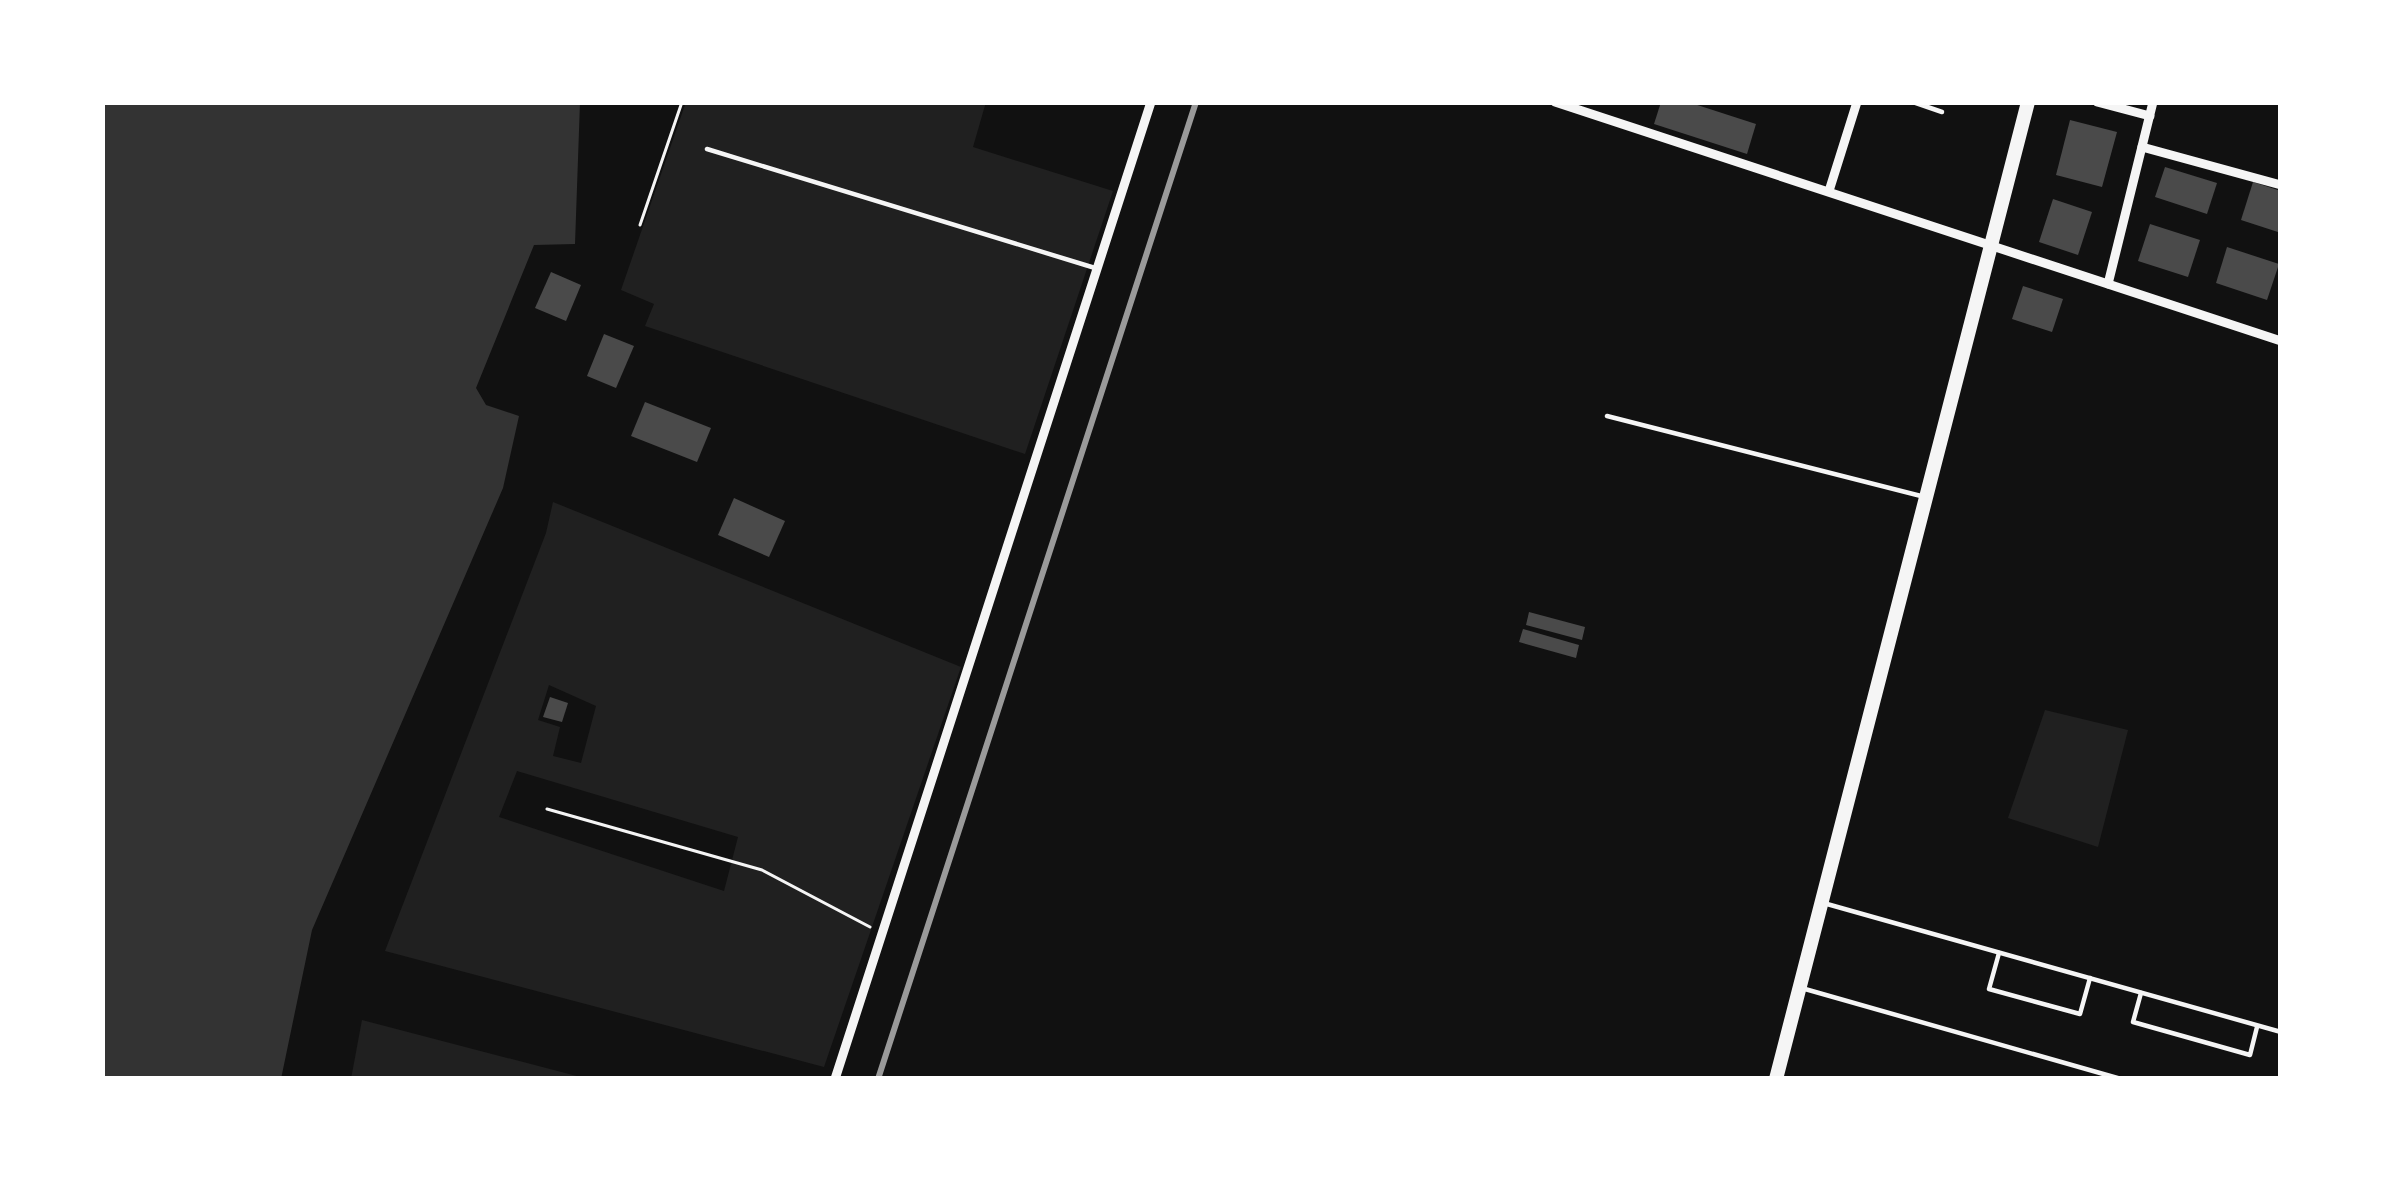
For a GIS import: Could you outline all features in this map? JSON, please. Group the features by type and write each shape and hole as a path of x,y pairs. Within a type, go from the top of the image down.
{"main road":[{"path":"1776,1079 2028,102"}],"street":[{"path":"835,1079 1151,102"},
{"path":"1555,102 2281,341"},
{"path":"1829,191 1857,102"},
{"path":"2097,102 2150,116"},
{"path":"2108,284 2153,102"},
{"path":"2142,147 2281,185"}],"lane":[{"path":"1913,102 1942,112"},
{"path":"707,149 1095,268"},
{"path":"1607,416 1927,498"},
{"path":"1822,902 2281,1032"},
{"path":"1999,953 1989,988 2080,1014 2090,978"},
{"path":"1799,988 2121,1079"},
{"path":"2141,993 2133,1022 2250,1055 2258,1026"}],"path":[{"path":"640,225 682,102"},
{"path":"547,809 761,870 791,882 832,911 883,931"}],"shaded area":[{"path":"102,102 580,102 575,244 534,245 476,388 486,405 519,416 503,488 312,930 281,1079 102,1079"},
{"path":"686,102 986,102 973,147 1113,191 1025,454 645,326 654,304 621,290"},
{"path":"553,502 961,667 824,1067 385,951 546,533","holes":["549,685 596,706 581,763 553,756 560,727 538,720","517,771 738,837 724,891 499,817"]},
{"path":"2045,710 2128,730 2098,847 2008,818"},
{"path":"362,1020 588,1079 351,1079"}],"building":[{"path":"1661,102 1688,102 1756,124 1747,154 1654,124"},
{"path":"2070,120 2117,132 2102,187 2056,175"},
{"path":"2165,167 2217,183 2207,214 2155,197"},
{"path":"2253,182 2281,191 2281,233 2241,220"},
{"path":"2053,199 2092,212 2078,255 2039,242"},
{"path":"2150,224 2200,240 2188,277 2138,261"},
{"path":"2227,247 2279,264 2267,300 2216,283"},
{"path":"551,272 581,285 566,321 535,308"},
{"path":"2023,286 2063,299 2052,332 2012,319"},
{"path":"604,334 634,346 616,388 587,376"},
{"path":"645,402 711,428 697,462 631,436"},
{"path":"734,498 785,521 769,557 718,535"},
{"path":"1529,612 1585,627 1582,640 1526,625"},
{"path":"1523,629 1579,645 1576,658 1519,642"},
{"path":"550,697 568,703 562,722 543,717"}],"railway":[{"path":"878,1079 1196,102"}]}
